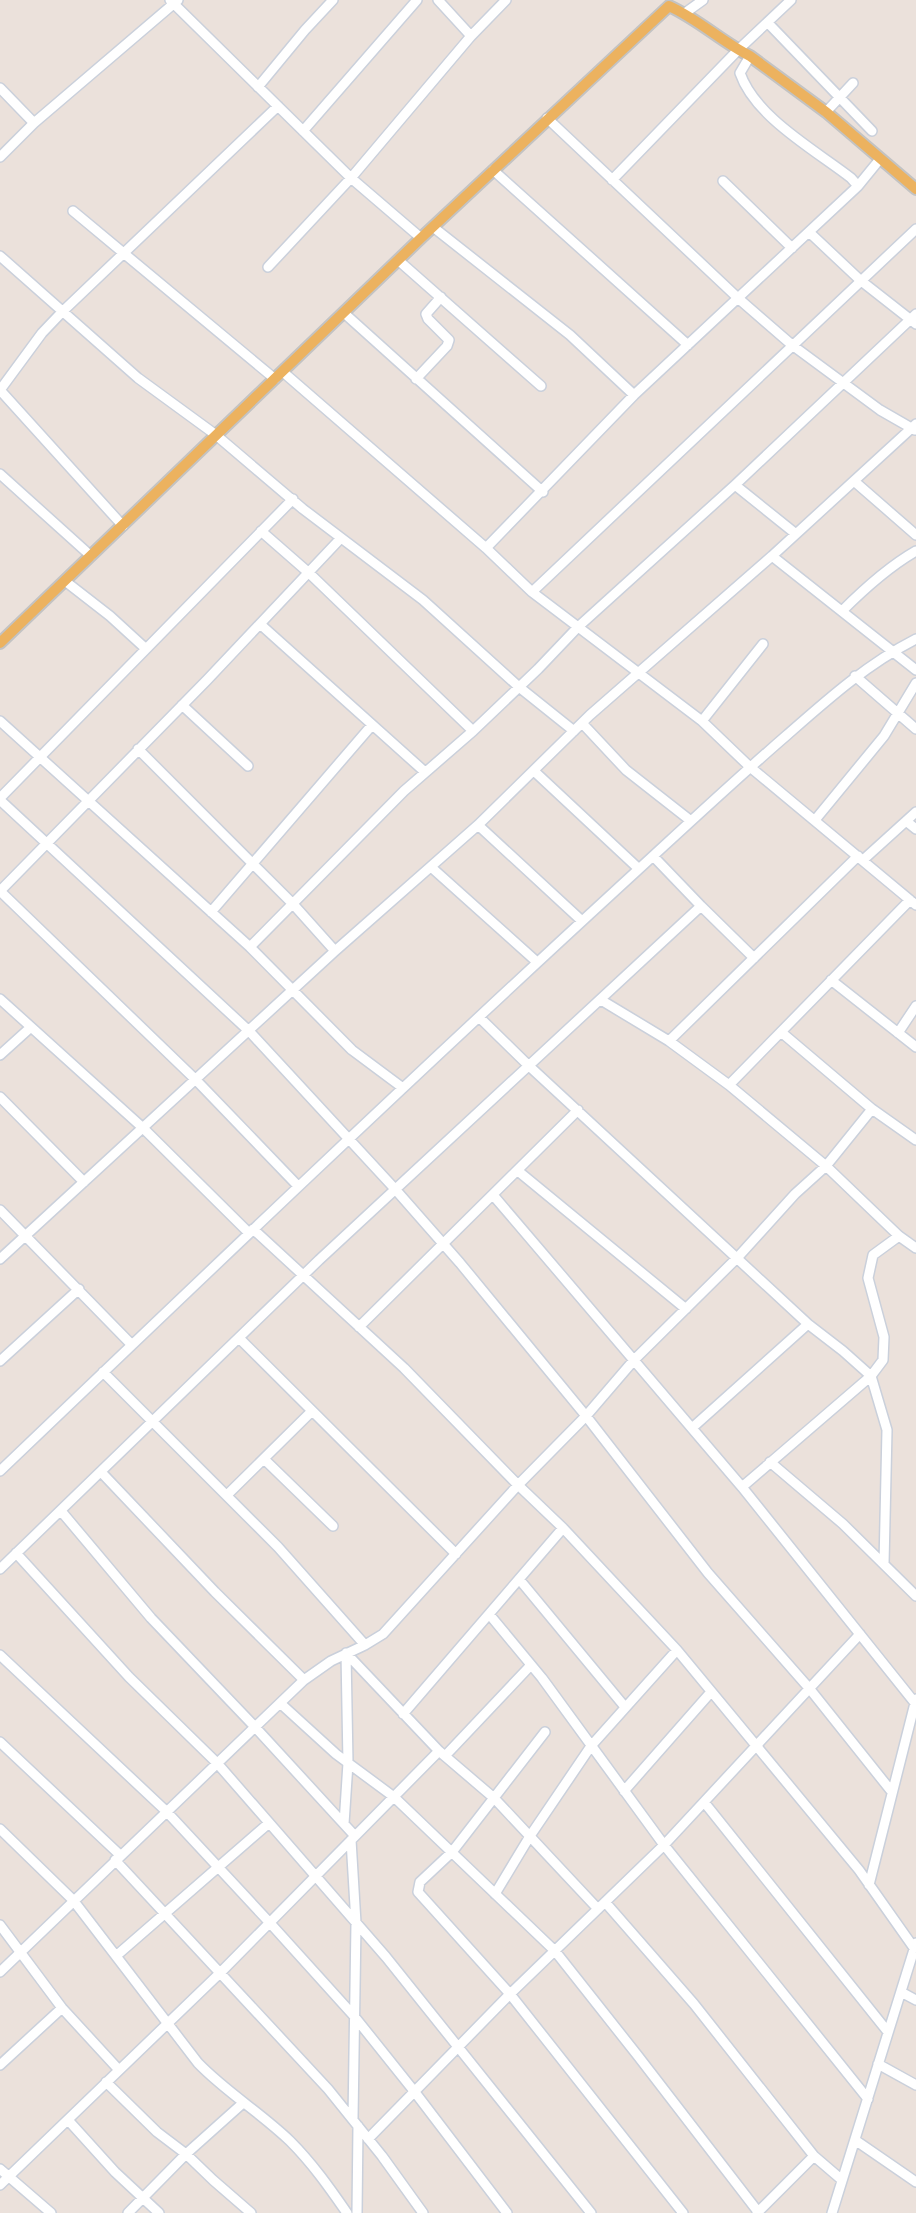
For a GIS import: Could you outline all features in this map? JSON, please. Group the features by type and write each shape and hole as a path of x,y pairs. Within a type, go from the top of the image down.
{"main road":[{"path":"0,643 666,3 750,56 826,112 916,189"}],"street":[{"path":"258,87 304,30 333,0"},
{"path":"303,130 417,0"},
{"path":"438,0 471,36"},
{"path":"268,267 351,178 471,36 506,0"},
{"path":"685,13 703,0"},
{"path":"612,180 738,50 791,0"},
{"path":"0,157 34,123 174,2 351,178 421,238"},
{"path":"768,23 872,131"},
{"path":"750,56 740,73 744,86 769,114 851,178 858,186"},
{"path":"826,112 853,83"},
{"path":"0,87 34,123"},
{"path":"123,526 0,390 42,333 62,312 123,251 278,106"},
{"path":"0,1259 335,951 478,825 582,723 915,428 880,410 792,345 547,118"},
{"path":"486,548 543,492 634,395 858,186 880,159"},
{"path":"493,170 688,345"},
{"path":"723,181 792,248"},
{"path":"73,211 279,376 486,548 532,592 702,721 750,767 913,902 831,980 729,1085"},
{"path":"434,227 570,336 634,395"},
{"path":"532,592 916,229"},
{"path":"250,947 425,772 473,730 579,627 914,319 860,280 809,232"},
{"path":"0,256 138,378 216,435 292,499 423,600 519,687 574,731"},
{"path":"398,260 541,386"},
{"path":"416,378 447,346 448,340 426,314 441,297"},
{"path":"344,313 543,492"},
{"path":"0,474 91,556"},
{"path":"854,481 916,535"},
{"path":"735,485 796,534"},
{"path":"292,499 0,799 249,1031 395,1189 586,1416 708,1573 809,1688 892,1792"},
{"path":"261,531 309,573 473,730"},
{"path":"298,1186 196,1080 0,891 341,538"},
{"path":"842,612 870,583 916,551"},
{"path":"772,556 916,670"},
{"path":"65,581 110,616 145,648"},
{"path":"260,624 425,772"},
{"path":"0,1471 130,1344 691,820 855,676 892,651 916,639"},
{"path":"702,721 763,645"},
{"path":"855,676 916,729"},
{"path":"814,820 884,736 916,683"},
{"path":"182,705 248,766"},
{"path":"0,721 250,947 352,1050 403,1088"},
{"path":"582,723 626,770 691,820"},
{"path":"212,912 372,725"},
{"path":"138,749 293,904 335,951"},
{"path":"534,771 639,869"},
{"path":"669,1041 860,858 916,812"},
{"path":"906,821 916,829"},
{"path":"478,825 582,921"},
{"path":"653,856 754,958"},
{"path":"431,867 537,962"},
{"path":"0,1569 303,1276 701,906"},
{"path":"831,980 916,1047"},
{"path":"0,999 143,1128 251,1231 404,1368 563,1528 677,1650 869,1885 915,1945 832,2213"},
{"path":"601,1000 669,1041 729,1085 826,1166 899,1236 916,1248"},
{"path":"898,1033 916,1006"},
{"path":"479,1017 808,1324 871,1376 887,1430 887,1520 884,1564"},
{"path":"0,1055 31,1027"},
{"path":"781,1032 872,1109 916,1140"},
{"path":"0,1097 84,1182"},
{"path":"0,1972 304,1680 331,1661 383,1634 518,1485 586,1416 634,1360 738,1257 795,1194 826,1166 872,1109"},
{"path":"359,1327 578,1110"},
{"path":"518,1170 686,1309"},
{"path":"493,1195 742,1487 916,1701 869,1885"},
{"path":"0,1210 130,1344"},
{"path":"742,1487 871,1376 883,1360 884,1337 868,1278 873,1255 899,1236"},
{"path":"0,1360 79,1289"},
{"path":"692,1428 808,1324"},
{"path":"239,1338 456,1554"},
{"path":"103,1372 228,1494 365,1645"},
{"path":"228,1494 312,1411"},
{"path":"264,1459 333,1526"},
{"path":"770,1462 843,1524 916,1596"},
{"path":"101,1472 215,1592 304,1680"},
{"path":"60,1511 152,1618 344,1824 353,1838 356,1923 354,2016 357,2213"},
{"path":"403,1714 563,1528"},
{"path":"16,1553 129,1677 217,1763 460,2046 591,2213"},
{"path":"519,1579 626,1707"},
{"path":"489,1614 531,1665 664,1845 868,2099"},
{"path":"368,2139 510,1994 664,1845 860,1634"},
{"path":"495,1894 530,1836 591,1746 677,1650"},
{"path":"346,1653 442,1754 494,1798 602,1906 694,2004 814,2156 842,2180"},
{"path":"344,1824 348,1763 346,1653"},
{"path":"0,1655 166,1811 270,1923 354,2016 507,2213"},
{"path":"0,2186 220,1973 394,1797 442,1754 531,1665"},
{"path":"624,1791 711,1692"},
{"path":"280,1703 348,1763 394,1797 555,1951 758,2213 814,2156"},
{"path":"545,1731 452,1852 420,1882 418,1892 510,1994 683,2213"},
{"path":"1,1745 117,1858 328,2089 423,2213"},
{"path":"704,1802 888,2032"},
{"path":"116,1956 269,1823"},
{"path":"0,1829 73,1900 198,2063 215,2081 288,2140 319,2172 346,2213"},
{"path":"0,1924 62,2008 119,2070"},
{"path":"901,1992 916,2000"},
{"path":"0,2065 62,2008"},
{"path":"878,2064 916,2085"},
{"path":"106,2082 158,2132 186,2154 251,2213"},
{"path":"128,2213 186,2154 243,2103"},
{"path":"68,2120 115,2172 159,2213"},
{"path":"855,2140 916,2182"},
{"path":"0,2169 51,2213"}]}
